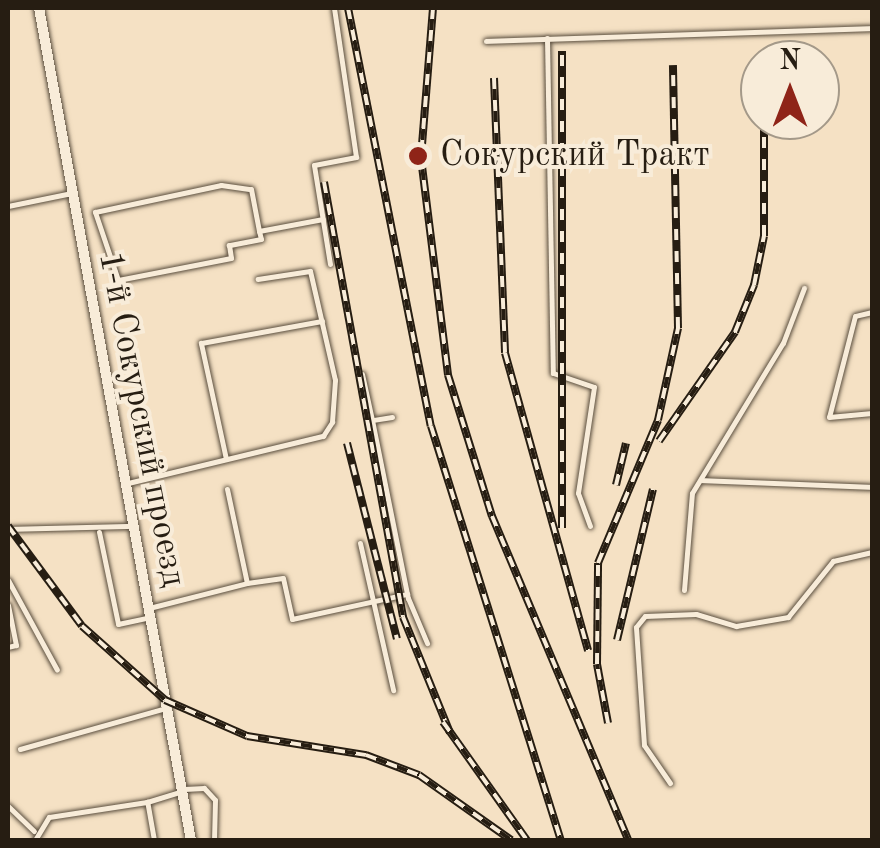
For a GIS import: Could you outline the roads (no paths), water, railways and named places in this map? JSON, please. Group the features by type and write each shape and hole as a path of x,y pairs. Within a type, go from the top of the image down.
{"street":[{"name":"1-й Сокурский проезд","path":"39,8 191,840"}],"lane":[{"path":"330,264 314,165 356,157 334,8"},
{"path":"486,41 872,28"},
{"path":"547,38 553,372 594,387 578,493 590,526"},
{"path":"221,185 251,190 259,232 261,239 229,245 232,258 118,280 95,212 221,185"},
{"path":"8,206 72,193"},
{"path":"259,232 323,218"},
{"path":"128,483 323,436 335,380 310,271 258,279"},
{"path":"684,590 684,524 702,480 783,343 804,288"},
{"path":"872,312 855,316 829,417 872,412"},
{"path":"226,460 200,343 322,320"},
{"path":"362,374 406,594 427,643"},
{"path":"372,420 392,417"},
{"path":"702,480 872,487"},
{"path":"228,489 246,582"},
{"path":"8,529 98,522 118,624 246,582 284,578 292,619 406,594"},
{"path":"99,532 135,526"},
{"path":"360,543 368,600 392,690"},
{"path":"670,783 644,745 636,627 645,616 696,614 736,626 788,617 833,561 872,552"},
{"path":"8,580 57,670"},
{"path":"8,606 16,645 8,647"},
{"path":"20,750 166,708"},
{"path":"34,832 49,817 148,802 181,790 204,788 215,800 214,840"},
{"path":"148,802 154,840"},
{"path":"8,806 34,832 35,840"}],"railway":[{"path":"348,8 431,426 561,840"},
{"path":"433,8 421,158 448,375 492,516 628,840"},
{"path":"562,51 562,528"},
{"path":"608,723 597,664 598,563 658,420 678,328 673,65"},
{"path":"494,78 505,353 588,651"},
{"path":"659,441 735,332 754,285 764,236 764,140"},
{"path":"324,182 403,617 450,733"},
{"path":"347,443 397,639"},
{"path":"616,485 626,443"},
{"path":"617,640 653,489"},
{"path":"8,526 82,626 165,700 247,736 366,755 419,775 511,840"},
{"path":"443,722 527,840"}],"place":[{"name":"Сокурский Тракт","path":"418,156"}]}
